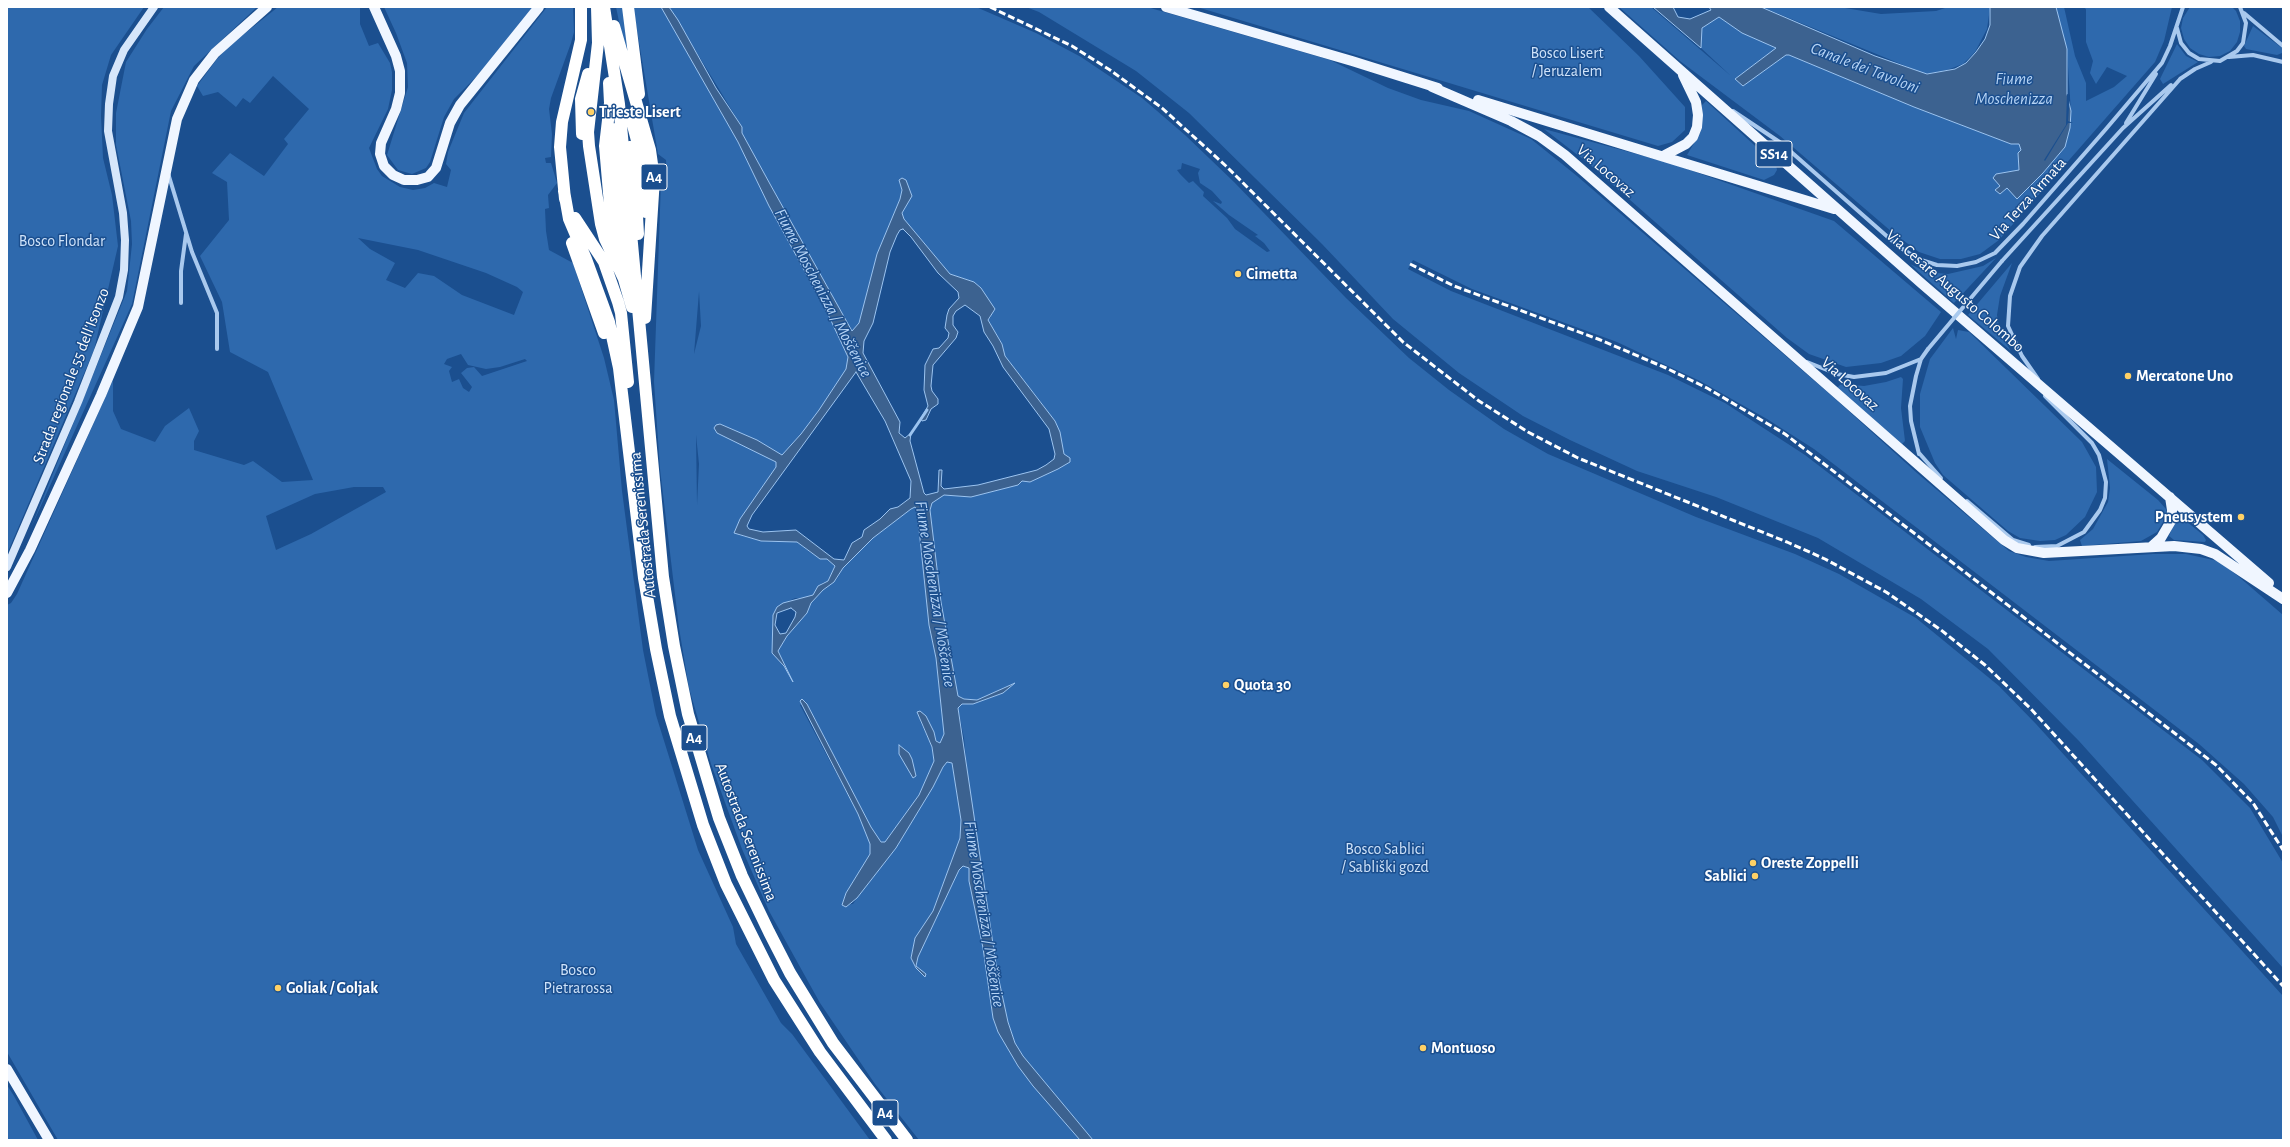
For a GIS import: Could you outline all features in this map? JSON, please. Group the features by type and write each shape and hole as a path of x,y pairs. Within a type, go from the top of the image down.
{"highway":[{"name":"Autostrada Serenissima","path":"581,7 581,40 562,122 560,147 564,191 569,219 586,259 609,322 619,368 632,465 644,578 656,649 670,716 703,825 726,884 774,980 820,1052 886,1140"},
{"name":"A4","path":"596,7 598,43 588,132 602,231 629,294 643,353"},
{"name":"A4","path":"605,7 650,150 654,178 643,353"},
{"name":"A4","path":"605,7 619,104 643,353"},
{"name":"A4","path":"605,7 610,102 605,146 613,240 635,303 643,353"},
{"name":"A4","path":"605,7 640,152 646,206 643,353"},
{"path":"628,7 639,88 640,152"},
{"name":"Autostrada Serenissima","path":"643,353 663,577 674,646 688,714 719,818 742,876 790,973 833,1043 907,1140"}],"main road":[{"name":"Strada regionale 55 dell'Isonzo","path":"7,567 78,402 119,297 124,270 125,240 123,213 108,131 108,104 114,76 124,50 154,7"},
{"path":"7,593 30,550 101,395 138,307 177,119 194,80 215,53 267,7"},
{"path":"374,7 394,50 400,71 400,93 396,109 381,143 380,154 384,166 393,175 404,180 417,180 428,177 436,168 450,123 460,105 539,7"},
{"name":"Via Locovaz","path":"1166,7 1352,61 1432,87 1664,155 1838,210"},
{"name":"Via Cesare Augusto Colombo","path":"1609,7 1838,210 2283,597"},
{"path":"1664,155 1686,144 1693,137 1697,127 1698,115 1696,102 1680,70"},
{"name":"Via Locovaz","path":"1432,87 1512,121 1539,136 1565,155 1797,357 1928,475 1999,536 2017,548 2032,552 2058,553 2151,547 2188,547 2215,554 2283,597"},
{"path":"2151,547 2161,538 2171,521 2172,510 2170,498"},
{"path":"7,1069 49,1140"}],"street":[{"name":"Via Terza Armata","path":"2122,128 2162,63 2170,46 2183,7"},
{"name":"Via Terza Armata","path":"2228,57 2240,47 2246,33 2243,13 2240,7"},
{"name":"Via Terza Armata","path":"2243,13 2283,46"},
{"path":"2177,22 2177,31 2181,43 2188,53 2199,59 2211,62"},
{"name":"Via Terza Armata","path":"1928,475 1919,453 1911,421 1910,406 1921,359 1928,348 2002,260 2122,128 2159,95 2195,68 2228,57 2253,55 2283,62"},
{"name":"Via Terza Armata","path":"1711,96 1780,144 1898,246 1918,259 1937,265 1957,266 1976,262 1994,253 2028,218 2162,63"},
{"name":"Via Terza Armata","path":"2045,389 2022,356 2008,326 2010,296 2020,267 2042,236 2181,78"},
{"path":"166,167 175,191 192,252 217,313 217,349"},
{"path":"181,303 181,271 187,232"},
{"path":"1797,357 1831,372 1854,377 1886,373 1921,359"},
{"path":"1919,453 1937,475 2013,540 2038,547 2047,547 2070,540 2084,532 2100,510 2105,498 2106,482 2099,455 2092,443 2052,404 2029,376"}],"green space":[{"name":"Bosco Flondar","path":"7,7 144,7 111,55 102,85 101,116 103,158 112,195 118,246 94,350 7,554"},
{"path":"164,7 257,7 194,66 171,111 132,304 30,530 127,291 132,244 131,221 116,145 116,113 126,62 147,29"},
{"name":"Bosco Pietrarossa","path":"278,7 360,7 360,24 369,46 378,43 390,63 392,72 392,90 388,109 369,148 377,169 382,176 400,187 413,190 425,188 434,183 447,187 451,170 446,164 448,152 464,113 547,7 573,7 574,32 551,98 549,109 552,134 551,157 545,158 546,163 551,163 557,183 548,195 549,208 545,209 546,231 549,250 573,263 604,358 614,400 622,491 643,650 656,715 698,850 733,927 736,944 781,1023 792,1034 870,1140 58,1140 7,1052 7,605 11,603 17,594 113,380 113,411 121,429 155,442 165,426 189,408 199,431 194,441 194,450 244,465 253,461 282,482 313,480 268,372 230,352 222,302 200,256 229,220 227,182 212,173 230,153 264,176 288,144 284,139 309,109 273,76 250,103 243,98 236,107 218,92 203,96 197,86 217,59 229,46","holes":["358,238 418,250 486,273 517,287 523,292 514,315 462,295 434,276 418,273 405,288 386,280 395,263 370,249","461,354 468,365 486,369 500,367 525,359 527,361 482,376 474,367 467,368 461,373 472,387 469,392 463,388 459,379 452,382 449,371 452,367 444,364 447,359","354,487 383,487 386,492 311,534 276,550 266,516 315,494"]},
{"path":"384,7 533,7 478,75 454,99 444,117 430,162 426,168 412,174 398,170 387,155 408,87 407,63 396,33"},
{"path":"616,7 623,7 633,74 622,36"},
{"path":"633,7 661,7 738,142 769,206 826,310 848,357 846,369 819,410 801,434 782,455 757,440 720,424 715,431 776,462 776,467 740,519 739,535 761,541 797,542 811,553 827,559 835,566 828,581 822,583 813,595 804,598 795,598 777,607 773,615 772,653 779,659 792,680 778,651 787,636 807,613 811,603 823,590 837,579 843,568 873,538 911,509 915,507 917,510 929,625 936,658 944,734 940,743 936,740 934,732 920,721 932,747 934,761 919,795 885,842 882,842 877,837 871,827 807,704 805,701 800,705 858,814 870,843 870,854 846,893 842,905 853,904 896,848 933,787 943,767 947,762 952,763 961,820 960,838 933,911 915,938 911,958 916,968 922,971 916,966 918,957 959,870 963,866 969,868 969,881 983,948 993,1018 997,1030 1018,1066 1080,1140 919,1140 875,1084 820,1003 769,911 742,849 711,764 689,688 679,628 660,469 654,382 661,181 667,181 666,160 658,154","holes":["699,292 701,326 694,354","696,435 699,464 697,505 697,504"]},
{"name":"Bosco Sablici / Sabliški gozd","path":"669,7 976,7 1036,33 1081,57 1142,98 1185,135 1234,182 1346,298 1409,358 1449,390 1504,429 1548,454 1696,517 1795,554 1839,574 1916,618 1999,686 2036,724 2283,996 2283,1140 1093,1140 1023,1056 1015,1043 1008,1022 997,971 967,770 964,738 958,708 962,704 973,704 1003,693 1012,684 977,700 964,699 958,696 941,602 930,510 932,503 944,495 971,497 1018,485 1022,481 1030,482 1070,462 1070,458 1064,454 1062,441 1044,406 1005,356 1002,343 988,320 991,317 991,303 981,288 974,282 950,274 904,219 902,213 912,195 900,184 902,190 900,199 877,254 859,323 852,331 742,133 742,127","holes":["1182,163 1200,169 1198,173 1200,183 1212,191 1222,202 1221,204 1213,201 1229,215 1258,235 1255,236 1264,243 1270,251 1267,252 1235,229 1227,218 1203,196 1204,192 1193,181 1189,183 1177,170 1181,169"]},
{"path":"1026,7 1147,7 1330,60 1388,88 1421,100 1469,111 1531,139 1577,176 1832,396 1917,473 2009,551 2026,557 2049,561 2153,554 2186,554 2218,561 2238,576 2283,615 2283,837 2273,817 2244,784 2199,744 1814,449 1767,419 1700,381 1617,342 1472,289 1413,260 1408,269 1451,291 1668,375 1725,403 1805,455 2202,760 2250,808 2283,863 2283,968 2079,741 1988,649 1921,599 1818,538 1716,497 1637,471 1523,416 1459,373 1393,319 1322,244 1189,113 1136,71 1039,12"},
{"name":"Bosco Lisert / Jeruzalem","path":"1197,7 1588,7 1639,56 1685,107 1685,130 1672,142 1658,146"},
{"path":"1619,7 1651,7 1731,76 1701,48 1702,28 1706,24 1719,17 1742,33 1776,48 1735,79 1743,86 1786,55 1789,55 1914,107 2011,144 2019,144 2021,150 2019,170 1996,174 2000,186 1995,190 2000,194 2007,187 2043,173 2065,147 2071,113 2067,51 2056,7 2064,7 2075,56 2086,83 2086,101 2114,87 2127,76 2107,67 2096,84 2090,73 2093,61 2086,42 2086,9 2083,7 2172,7 2164,41 2155,62 1999,240 1980,254 1961,259 1940,259 1919,252 1892,232 1780,136 1680,61"},
{"path":"1762,7 1839,7 1881,14 1936,11 1948,7 1990,8 1987,29 1975,52 1963,64 1947,70 1925,74"},
{"path":"2190,7 2232,7 2236,11 2240,21 2240,32 2237,42 2230,51 2220,56 2209,57 2199,54 2190,48 2184,39 2181,28 2183,18"},
{"path":"2253,26 2282,48 2282,53 2277,55 2246,49 2244,46"},
{"path":"2177,44 2186,56 2198,62 2163,84 2160,79"},
{"path":"1706,101 1776,165 1777,170 1774,175 1764,180 1687,155 1700,133 1702,126 1702,105"},
{"path":"1544,129 1670,163 1834,221 1941,312 1925,336 1901,356 1881,363 1846,367 1809,354 1787,338 1588,163"},
{"path":"1996,258 1954,303 1910,264 1927,272 1948,274 1983,266"},
{"path":"2012,263 2000,296 1997,315 2000,333 2011,351 1968,315"},
{"path":"1953,328 1956,339 1958,330 1969,332 2082,442 2096,467 2097,492 2085,517 2066,535 2055,540 2040,541 2020,538 2008,531 1943,475 1935,463 1920,427 1920,394 1930,359"},
{"path":"1901,377 1903,379 1901,408 1905,441 1902,444 1837,388 1841,384 1864,386 1886,382"},
{"path":"2107,459 2158,500 2166,509 2166,517 2157,532 2141,541 2082,546 2080,540 2093,529 2108,502 2110,488"},
{"path":"2177,516 2180,516 2203,535 2206,540 2205,542 2174,540 2169,536"},
{"path":"7,1085 14,1096 38,1140 7,1140"}],"water":[{"name":"Fiume Moschenizza / Moščenice","path":"661,7 669,7 678,20 716,88 742,127 742,133 852,331 859,323 877,254 900,199 902,190 899,180 902,178 906,180 912,196 902,213 904,219 950,274 974,282 981,288 995,309 988,320 1002,344 1005,356 1055,421 1060,432 1064,454 1070,458 1070,462 1030,482 1022,481 1018,485 971,497 944,495 932,503 930,510 941,602 958,696 964,699 977,700 1015,683 1003,693 973,704 962,704 958,708 997,971 1008,1022 1015,1043 1023,1056 1093,1140 1080,1140 1033,1086 1018,1066 998,1032 993,1018 983,948 969,881 969,868 963,866 959,870 918,957 916,966 926,974 925,977 916,968 911,958 915,938 933,911 960,838 961,820 952,763 947,762 943,767 933,787 896,848 857,898 846,907 842,905 846,893 870,854 870,844 858,814 800,701 802,699 807,704 871,827 881,842 885,842 919,795 934,761 932,747 917,712 920,711 926,716 934,732 936,741 940,743 944,734 936,658 929,625 917,510 915,507 911,509 873,538 843,568 834,582 823,590 811,603 807,613 787,636 778,651 793,682 784,666 772,653 773,615 777,607 783,603 813,595 818,586 828,581 835,566 827,559 820,559 797,542 761,541 734,533 740,519 776,467 776,462 717,433 714,428 716,425 720,424 757,440 782,455 801,434 819,410 846,369 848,357 826,310 769,206 738,142","holes":["903,229 911,237 938,273 958,292 959,298 949,309 947,315 945,328 949,333 948,338 939,348 933,349 925,365 924,390 928,406 921,418 922,421 926,420 931,409 938,404 938,399 932,391 931,386 933,365 956,338 958,332 953,325 953,316 956,311 965,305 980,316 984,332 993,346 1003,367 1049,429 1055,454 1054,459 1046,465 1037,470 978,485 944,489 941,486 942,470 939,470 938,492 926,495 924,493 910,441 911,433 905,438 899,433 900,422 863,353 864,341 873,323 890,252 897,235 900,230","856,372 885,421 911,481 910,498 898,507 890,509 880,519 864,530 862,537 852,543 844,560 834,559 796,530 763,532 749,529 747,526 752,515","791,608 796,612 795,617 786,633 780,634 775,625 777,613"]},
{"name":"Fiume Moschenizza","path":"1653,7 1673,7 1678,17 1690,19 1711,10 1709,7 1761,7 1875,56 1927,74 1955,69 1966,63 1985,39 1990,25 1990,7 2056,7 2067,49 2067,94 2071,111 2070,128 2065,147 2043,173 2017,199 2007,188 2000,194 1995,190 2000,186 1993,178 1996,174 2019,170 2018,153 2021,150 2019,144 2011,144 1914,107 1789,55 1786,55 1743,86 1735,79 1776,48 1742,33 1719,17 1702,28 1701,48"},
{"path":"899,745 909,753 912,759 916,776 913,778 899,754"}],"pier":[{"path":"2067,94 2070,95 2068,121 2073,123 2068,123 2045,161 2044,160 2066,125"}],"waterway":[{"path":"910,435 927,410"}],"railway":[{"path":"990,7 1072,46 1110,70 1162,108 1226,166 1403,342 1479,401 1528,432 1578,458 1787,542 1825,559 1886,592 1941,630 1985,665 2031,709 2283,986"},
{"path":"1410,264 1454,286 1598,339 1666,368 1707,388 1785,434 2216,765 2253,803 2283,850"}],"place":[{"name":"Trieste Lisert","path":"591,112"},
{"name":"Cimetta","path":"1238,274"},
{"name":"Mercatone Uno","path":"2128,376"},
{"name":"Pneusystem","path":"2241,517"},
{"name":"Quota 30","path":"1226,685"},
{"name":"Oreste Zoppelli","path":"1753,863"},
{"name":"Sablici","path":"1755,876"},
{"name":"Goliak / Goljak","path":"278,988"},
{"name":"Montuoso","path":"1423,1048"}],"water label":[{"name":"Canale dei Tavoloni","path":"1865,68"}]}
